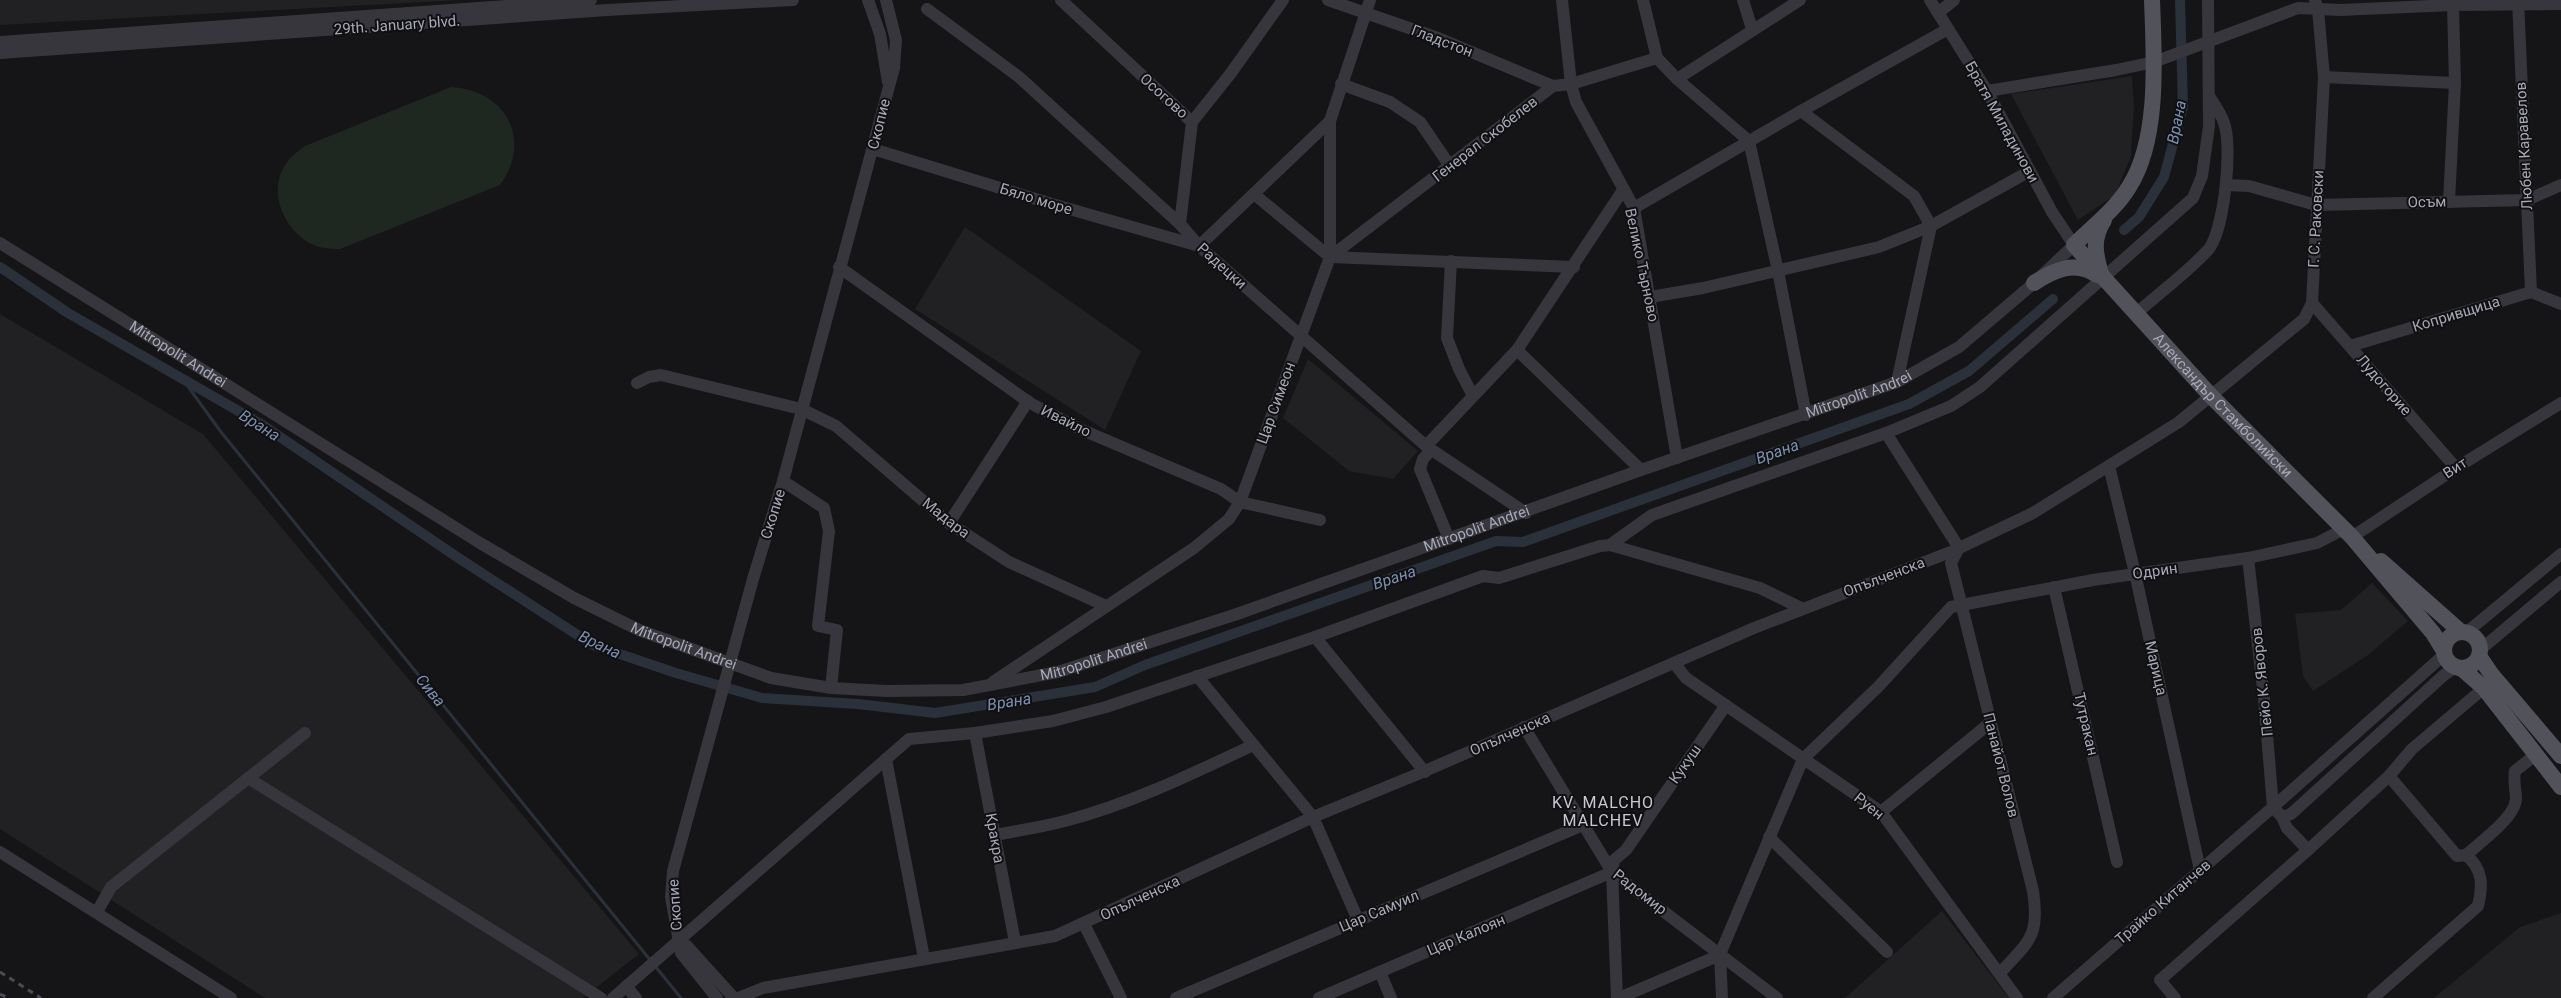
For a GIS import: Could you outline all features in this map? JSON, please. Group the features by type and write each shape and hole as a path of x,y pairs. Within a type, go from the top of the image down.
{"main road":[{"path":"2102,279 2094,247 2098,230 2110,210 2130,187 2143,159 2158,61 2152,0"},
{"name":"Mitropolit Andrei","path":"2074,245 2110,210"},
{"name":"Александър Стамболийски","path":"2074,245 2102,279 2211,396 2348,533 2433,633 2448,661 2484,688 2561,787"},
{"path":"2034,282 2063,268 2087,270 2102,279"},
{"name":"Александър Стамболийски","path":"2348,533 2464,632 2476,639 2480,653 2492,675 2561,756"},
{"path":"2444,652 2447,640 2456,633 2464,632"},
{"path":"2459,668 2472,665 2480,653"}],"street":[{"name":"29th. January blvd.","path":"0,42 591,0"},
{"name":"29th. January blvd.","path":"0,53 598,10 794,0"},
{"name":"Скопие","path":"868,0 880,34 888,87"},
{"name":"Скопие","path":"717,998 680,953 671,897 673,871 712,727 783,481 800,409 873,149 896,54 896,40 886,0"},
{"name":"Осогово","path":"1061,0 1192,122 1180,224"},
{"path":"1192,122 1231,73 1283,0"},
{"name":"Гладстон","path":"1328,0 1438,38 1553,86"},
{"name":"Цар Симеон","path":"987,686 1194,548 1229,519 1240,502 1299,337 1330,257 1330,121 1370,0"},
{"name":"Велико Търново","path":"1562,0 1571,84 1576,102 1634,208 1677,458"},
{"path":"1642,0 1657,58 1749,141 1778,271 1806,415"},
{"path":"1743,0 1752,29"},
{"path":"1677,78 1800,0"},
{"name":"Братя Миладинови","path":"1930,0 1987,91 2052,212 2074,245"},
{"path":"1938,13 1954,0"},
{"path":"1610,545 1652,515 1886,433 1951,406 1980,387 2193,198 2202,176 2209,126 2204,45 2208,0"},
{"path":"1987,91 2116,70 2158,61 2298,8 2320,3 2454,5 2518,2 2561,4"},
{"name":"Любен Каравелов","path":"2518,2 2530,202 2531,292"},
{"name":"Г. С. Раковски","path":"2312,303 2324,77 2320,3"},
{"path":"2449,202 2455,83 2454,5"},
{"name":"Радецки","path":"927,9 1019,77 1180,224 1199,246 1299,337 1428,448 1526,513"},
{"path":"1634,208 1801,111 1948,29"},
{"name":"Генерал Скобелев","path":"1330,257 1553,86 1571,84 1657,58"},
{"path":"2324,77 2455,83"},
{"path":"1341,84 1390,102 1420,122 1450,166"},
{"path":"2136,314 2209,249 2217,231 2226,185 2228,142 2224,123 2208,94"},
{"path":"1801,111 1914,196 1930,226 1897,382"},
{"path":"1199,246 1330,121"},
{"name":"Бяло море","path":"873,149 1052,204 1199,246"},
{"path":"1650,297 1778,271 1879,247 1930,226 2030,171"},
{"name":"Осъм","path":"2226,185 2249,186 2316,205 2530,202 2561,185"},
{"path":"1448,539 1420,469 1428,448 1517,350 1574,267 1623,190"},
{"path":"1254,194 1330,257 1574,267"},
{"name":"Mitropolit Andrei","path":"0,243 480,543 574,598 639,630 729,668 771,678 831,688 906,691 963,690 1058,672 1237,614 1526,513 1641,470 1806,415 1897,382 1960,346 2074,245"},
{"path":"1451,261 1447,338 1459,370 1474,396"},
{"name":"Ивайло","path":"839,267 1028,401 1080,429 1221,489 1240,502 1320,520"},
{"path":"2531,292 2561,304"},
{"name":"Копривщица","path":"2350,346 2531,292"},
{"path":"2211,396 2304,319 2312,303"},
{"name":"Лудогорие","path":"2312,303 2456,468"},
{"path":"1517,350 1641,470"},
{"name":"Мадара","path":"637,383 649,377 660,376 800,409 836,426 949,523 1009,562 1106,606"},
{"name":"Опълченска","path":"738,998 752,991 777,986 924,958 1055,936 1313,817 1425,772 1524,727 1801,608 1959,548 2033,513 2179,422 2211,396"},
{"path":"949,523 1028,401"},
{"name":"Вит","path":"2348,533 2561,403"},
{"path":"1886,433 1959,548"},
{"name":"Марица","path":"2109,466 2135,573 2200,870"},
{"path":"783,481 824,508 829,531 818,626 837,630 831,688"},
{"name":"Одрин","path":"1962,604 2135,573 2248,558 2317,543 2348,533"},
{"path":"613,998 909,739 975,732 1053,720 1106,706 1315,637 1483,576 1499,578 1600,546 1610,545 1760,588 1801,608"},
{"name":"Панайот Волов","path":"1959,548 1950,564 1962,604 2033,891 2037,915 2036,926 2025,946 2000,973"},
{"path":"2464,632 2561,554"},
{"name":"Пейо К. Яворов","path":"2248,558 2264,698 2273,807"},
{"path":"2480,653 2561,582"},
{"name":"Тутракан","path":"2054,587 2117,862"},
{"path":"1722,998 1720,955 1803,759 1879,686 1951,607 1962,604"},
{"path":"1315,637 1425,772"},
{"name":"Трайко Китанчев","path":"2053,998 2273,807 2444,652"},
{"name":"Руен","path":"1674,663 1686,678 1881,812 2017,998"},
{"path":"2282,816 2291,814 2444,675 2459,668"},
{"path":"1197,676 1313,817 1358,920"},
{"path":"2175,998 2160,980 2389,776 2412,749 2484,688"},
{"name":"Кукуш","path":"1612,872 1614,860 1626,850 1726,705"},
{"path":"1881,812 1990,723"},
{"name":"Радомир","path":"1524,727 1612,872 1778,998"},
{"name":"Кракра","path":"975,732 1015,942"},
{"path":"97,912 111,887 305,733"},
{"path":"994,835 1066,820 1122,803 1189,775 1253,744"},
{"path":"886,759 924,958"},
{"path":"2389,776 2457,856 2466,855 2509,816 2516,800 2513,782 2515,771 2529,760"},
{"path":"248,778 601,998"},
{"path":"2273,807 2282,816 2287,828 2308,850"},
{"name":"Цар Самуил","path":"1176,998 1583,825"},
{"path":"1769,837 1887,952"},
{"path":"0,852 231,998"},
{"path":"2373,998 2478,906 2482,878 2474,862 2466,855"},
{"path":"1612,872 1618,998 1720,955"},
{"name":"Цар Калоян","path":"1319,998 1612,872"},
{"path":"1084,924 1121,998"},
{"path":"678,943 688,946 734,998"},
{"path":"1380,972 1391,998"},
{"path":"626,986 636,998"},
{"path":"766,998 777,986"}],"shaded area":[{"path":"0,0 460,0 0,25"},
{"path":"2132,76 2134,106 2131,156 2115,195 2078,220 2011,94"},
{"path":"451,87 470,90 486,97 499,107 508,120 514,135 514,151 510,168 500,185 340,249 314,245 297,234 284,215 278,193 278,182 282,171 292,157 305,146"},
{"path":"965,227 1141,351 1105,430 915,309"},
{"path":"0,314 203,434 639,954 583,998 265,998 0,829"},
{"path":"1308,359 1418,451 1393,479 1349,471 1283,418"},
{"path":"2372,583 2408,621 2368,655 2313,691 2303,676 2295,614 2341,610"},
{"path":"1942,911 2009,998 1845,998"},
{"path":"2561,913 2561,998 2434,998 2520,927"}],"waterway":[{"name":"Врана","path":"2124,230 2139,217 2164,177 2183,107 2180,0"},
{"name":"Врана","path":"0,267 68,313 261,424 460,559 593,645 676,673 762,698 858,704 935,713 1095,687 1145,665 1496,541 1523,542 1909,404 1969,371 2053,299"},
{"name":"Сива","path":"184,381 221,432 651,961"},
{"name":"Сива","path":"655,966 681,998"}],"railway":[{"path":"0,972 41,998"},
{"path":"0,994 8,998"}],"district":[{"name":"KV. MALCHO MALCHEV","path":"1603,811"}]}
